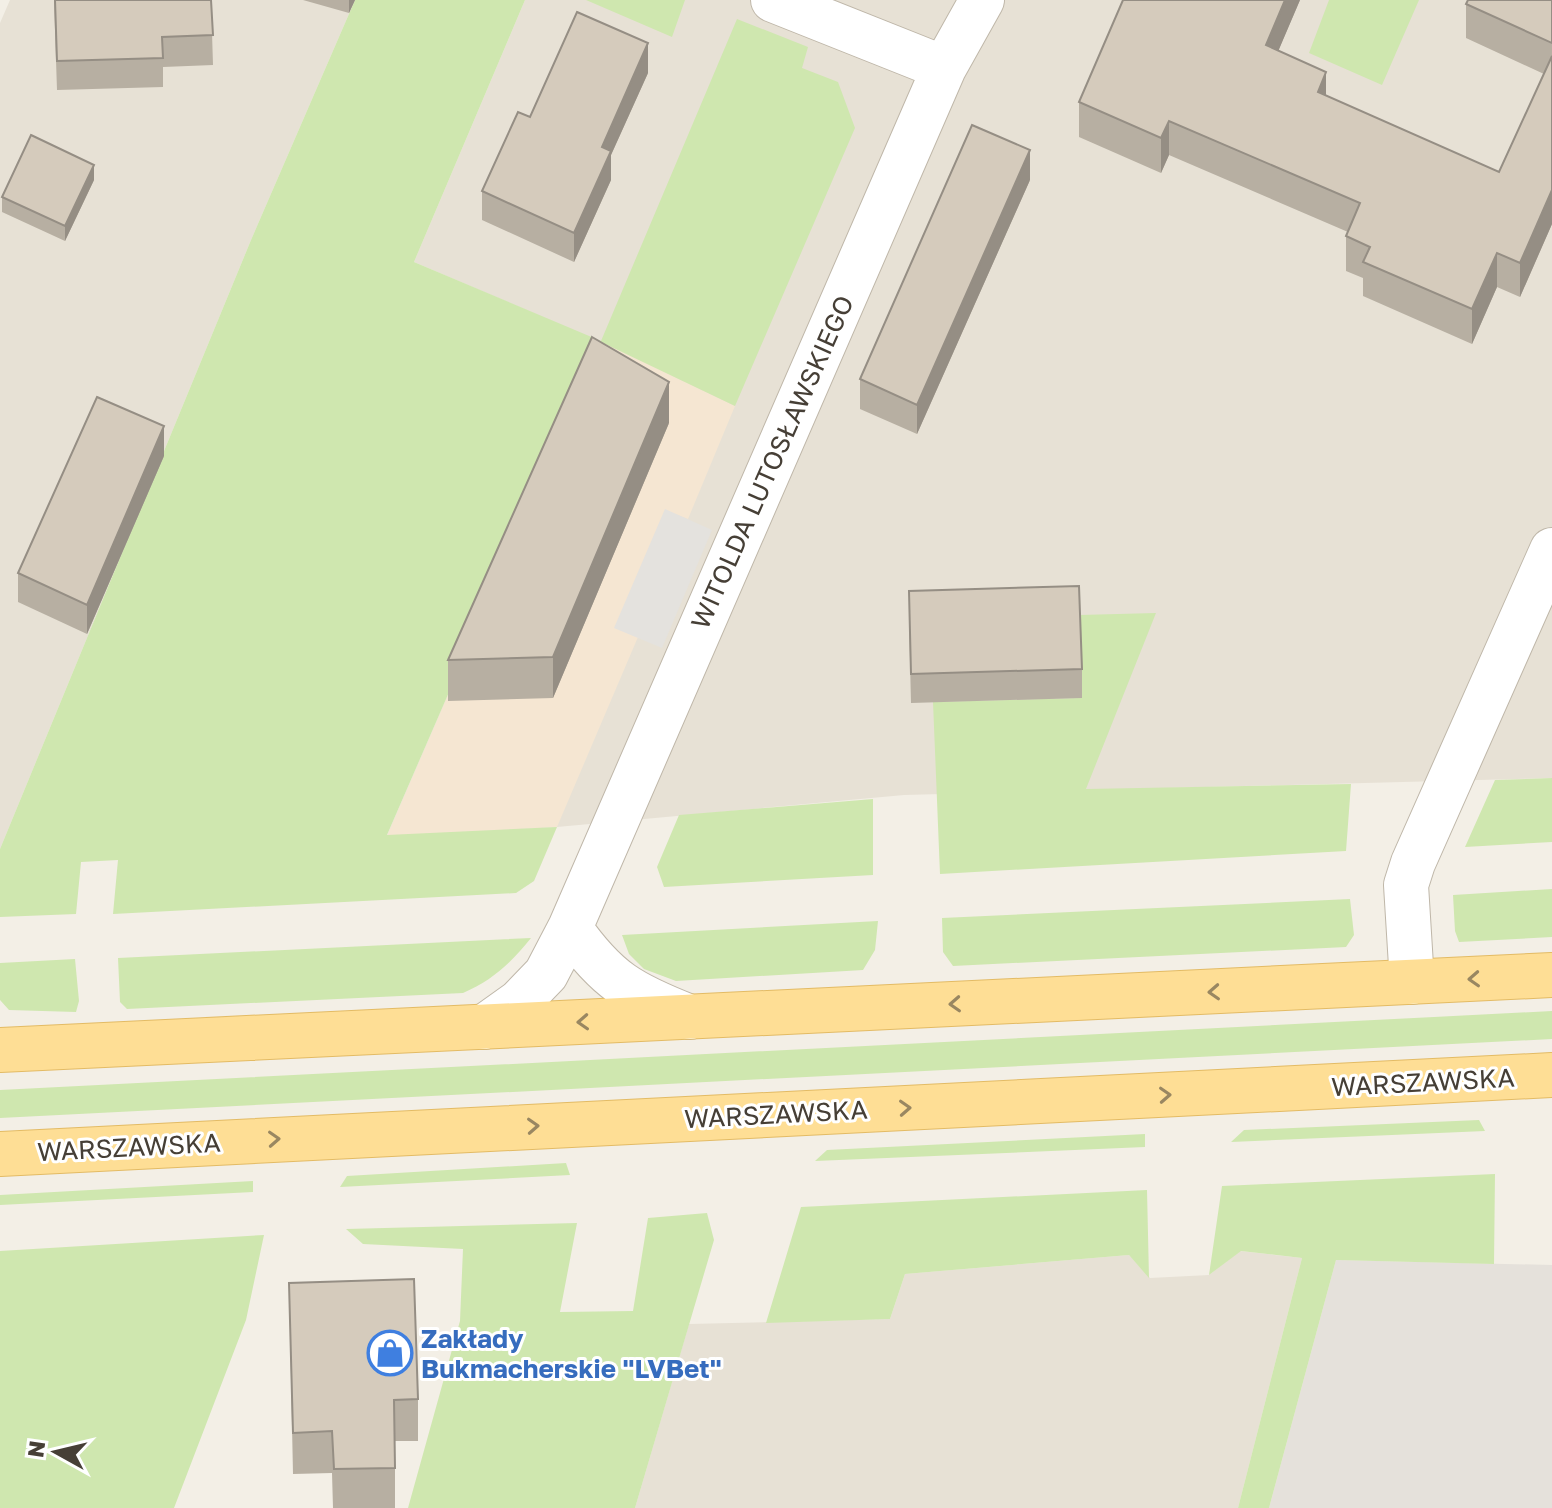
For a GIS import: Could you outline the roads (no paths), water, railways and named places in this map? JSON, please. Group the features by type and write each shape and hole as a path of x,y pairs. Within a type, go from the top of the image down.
{"main road":[{"path":"0,1050 1552,975"},
{"name":"WARSZAWSKA","path":"0,1154 1552,1075"}],"street":[{"path":"773,0 944,68"},
{"name":"WITOLDA LUTOSŁAWSKIEGO","path":"484,1027 519,1002 546,974 570,928 944,68 982,0"},
{"path":"1412,982 1406,885 1413,863 1552,550"},
{"path":"570,928 612,980 642,998 690,1017"}],"place":[{"name":"Zakłady Bukmacherskie \"LVBet\"","path":"390,1353"}]}
